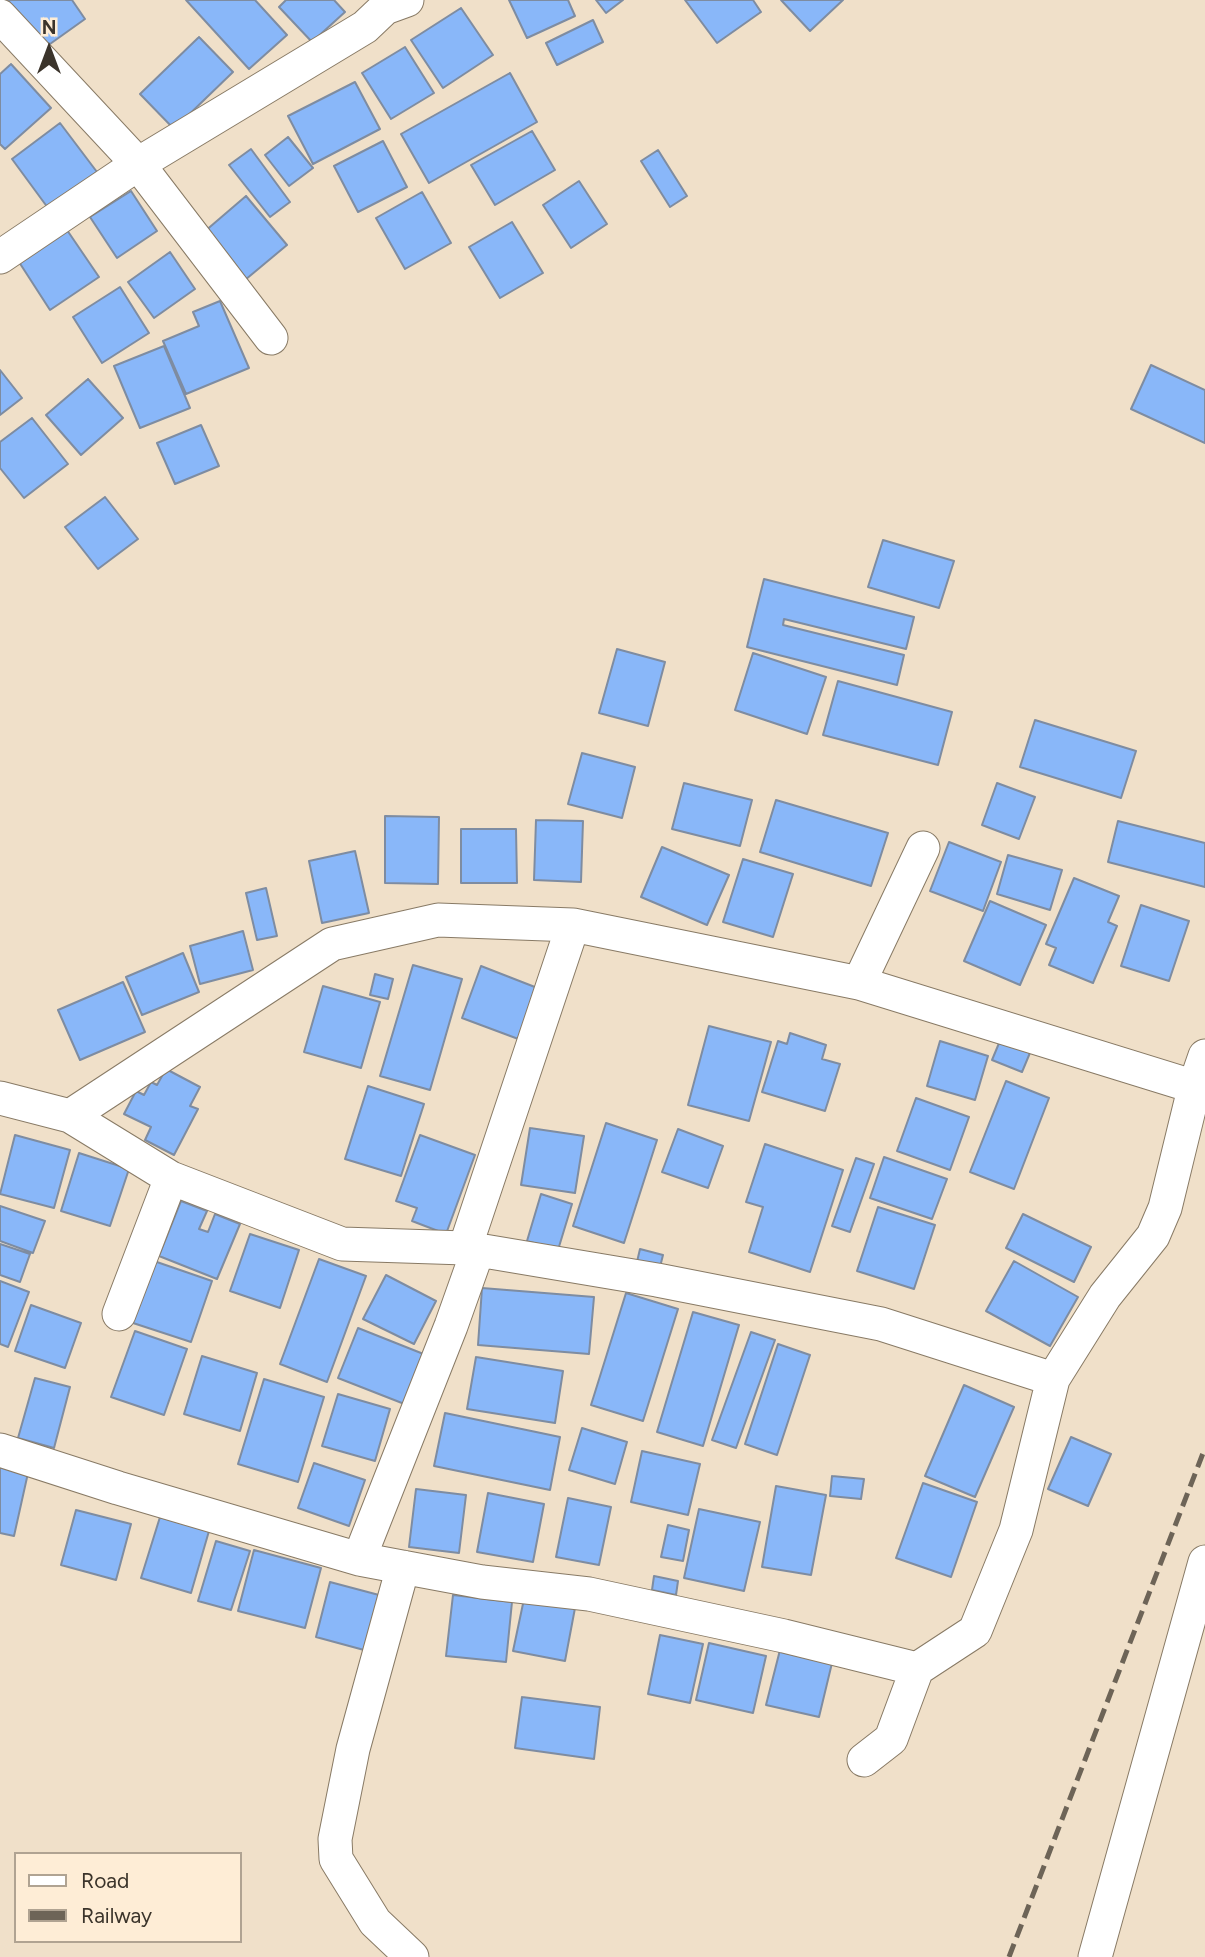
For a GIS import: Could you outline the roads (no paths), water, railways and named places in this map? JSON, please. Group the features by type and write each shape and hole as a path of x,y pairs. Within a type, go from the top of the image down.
{"street":[{"path":"0,257 138,164 365,27 390,3"},
{"path":"0,16 138,164 271,338"},
{"path":"859,983 923,848"},
{"path":"70,1116 332,944 438,920 573,925 859,983 1202,1077 1165,1208 1153,1236 1105,1296 1054,1379 1016,1530 975,1631 917,1669 891,1739 864,1760"},
{"path":"359,1559 446,1339 573,925"},
{"path":"0,1098 70,1116 171,1178 342,1244 472,1249 657,1280 881,1324 1054,1379"},
{"path":"119,1314 171,1178"},
{"path":"0,1450 359,1559 482,1583 589,1594 785,1636 917,1669"},
{"path":"1095,1957 1205,1562"},
{"path":"403,1567 353,1749 335,1839 336,1859 375,1922 412,1957"}],"railway":[{"path":"1009,1957 1205,1448"}]}
